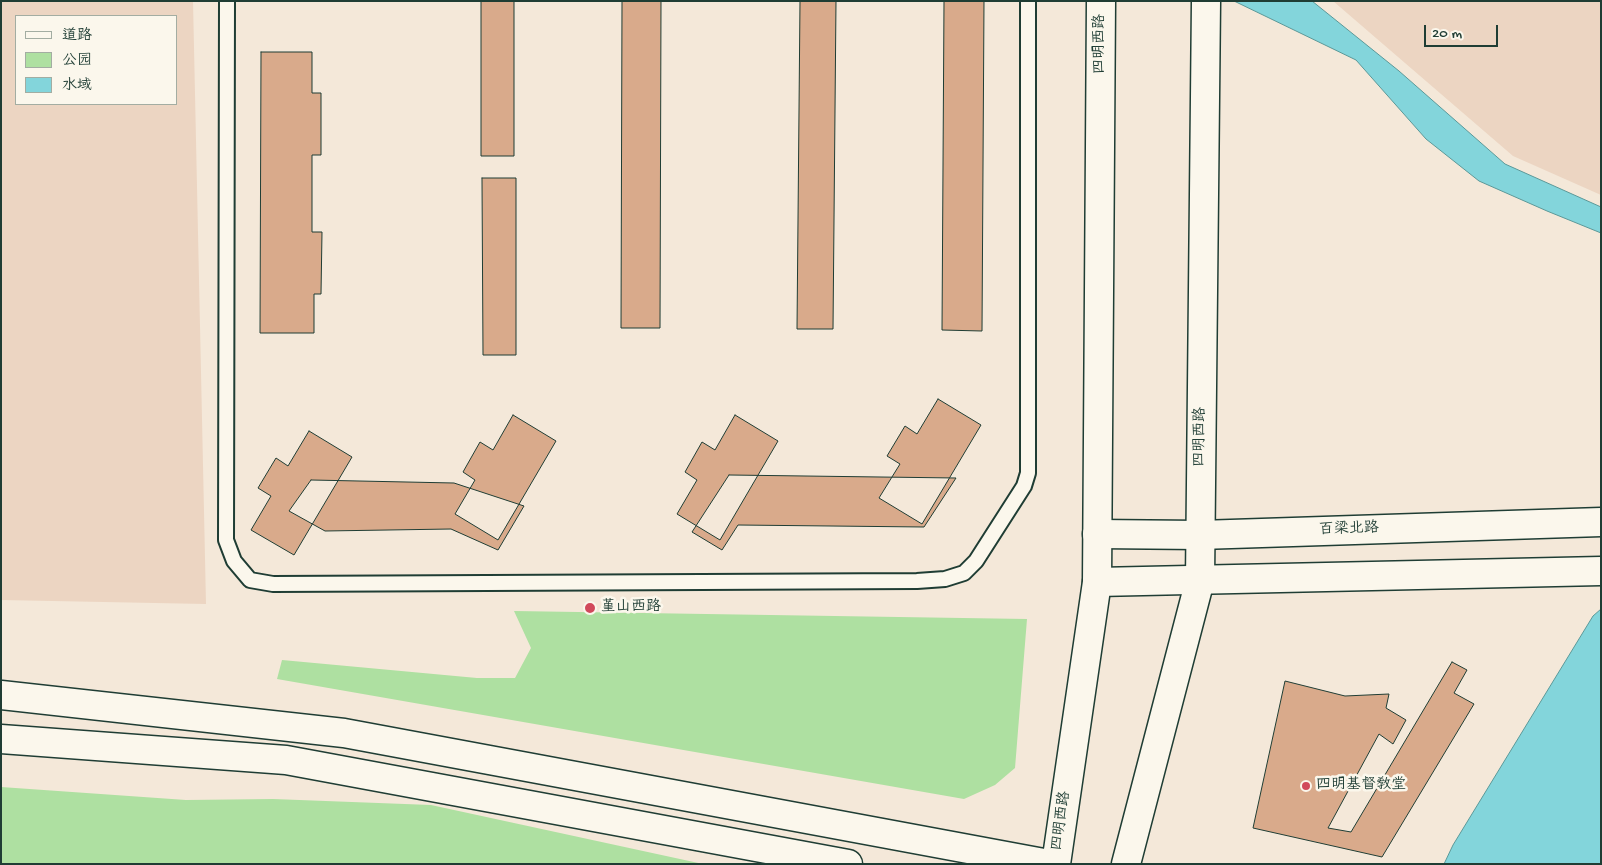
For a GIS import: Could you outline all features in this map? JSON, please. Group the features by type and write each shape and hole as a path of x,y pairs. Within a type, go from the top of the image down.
{"main road":[{"name":"四明西路","path":"1056,864 1097,582 1101,1"},
{"name":"四明西路","path":"1126,864 1200,580 1206,2"},
{"name":"百梁北路","path":"1097,534 1200,535 1601,522"},
{"path":"1097,582 1601,571"},
{"path":"1,695 344,733 1049,864"},
{"path":"1,739 286,760 848,864"}],"lane":[{"path":"227,1 226,540 234,561 250,580 273,584 917,581 945,579 964,573 976,561 1024,486 1028,472 1028,1"}],"shaded area":[{"path":"1,1 193,1 206,604 1,600"},
{"path":"1333,1 1601,1 1601,195 1513,156"}],"green space":[{"path":"514,611 1027,619 1015,768 995,785 964,799 277,679 282,660 477,678 515,678 531,648"},
{"path":"1,787 186,800 273,799 431,805 703,864 1,864"}],"water":[{"path":"1234,1 1312,1 1399,71 1505,164 1601,207 1601,233 1479,181 1426,139 1356,60"},
{"path":"1601,609 1601,864 1444,864 1453,845 1593,616"}],"building":[{"path":"481,1 514,1 514,156 481,156"},
{"path":"622,1 661,1 660,328 621,328"},
{"path":"800,1 836,1 833,329 797,329"},
{"path":"944,1 984,1 982,331 942,330"},
{"path":"261,52 312,52 312,93 321,93 321,155 312,155 312,232 322,232 321,294 314,294 314,333 260,333"},
{"path":"482,178 516,178 516,355 483,355"},
{"path":"938,399 981,425 922,524 879,498 900,464 887,456 905,426 917,434"},
{"path":"513,415 556,441 498,540 455,514 475,480 463,472 480,442 493,450"},
{"path":"735,415 778,441 720,540 677,514 697,480 685,472 702,442 715,450"},
{"path":"309,431 352,457 294,555 251,530 271,496 258,488 276,458 288,466"},
{"path":"729,475 956,478 924,527 738,525 722,550 692,532"},
{"path":"311,480 454,483 524,506 498,550 451,529 325,531 289,511"},
{"name":"四明基督教堂","path":"1452,662 1467,670 1454,693 1474,704 1382,857 1253,828 1285,681 1345,696 1389,694 1386,708 1406,720 1393,744 1379,734 1328,828 1351,832"}],"place":[{"name":"堇山西路","path":"590,608"},
{"name":"四明基督教堂","path":"1306,786"}]}
